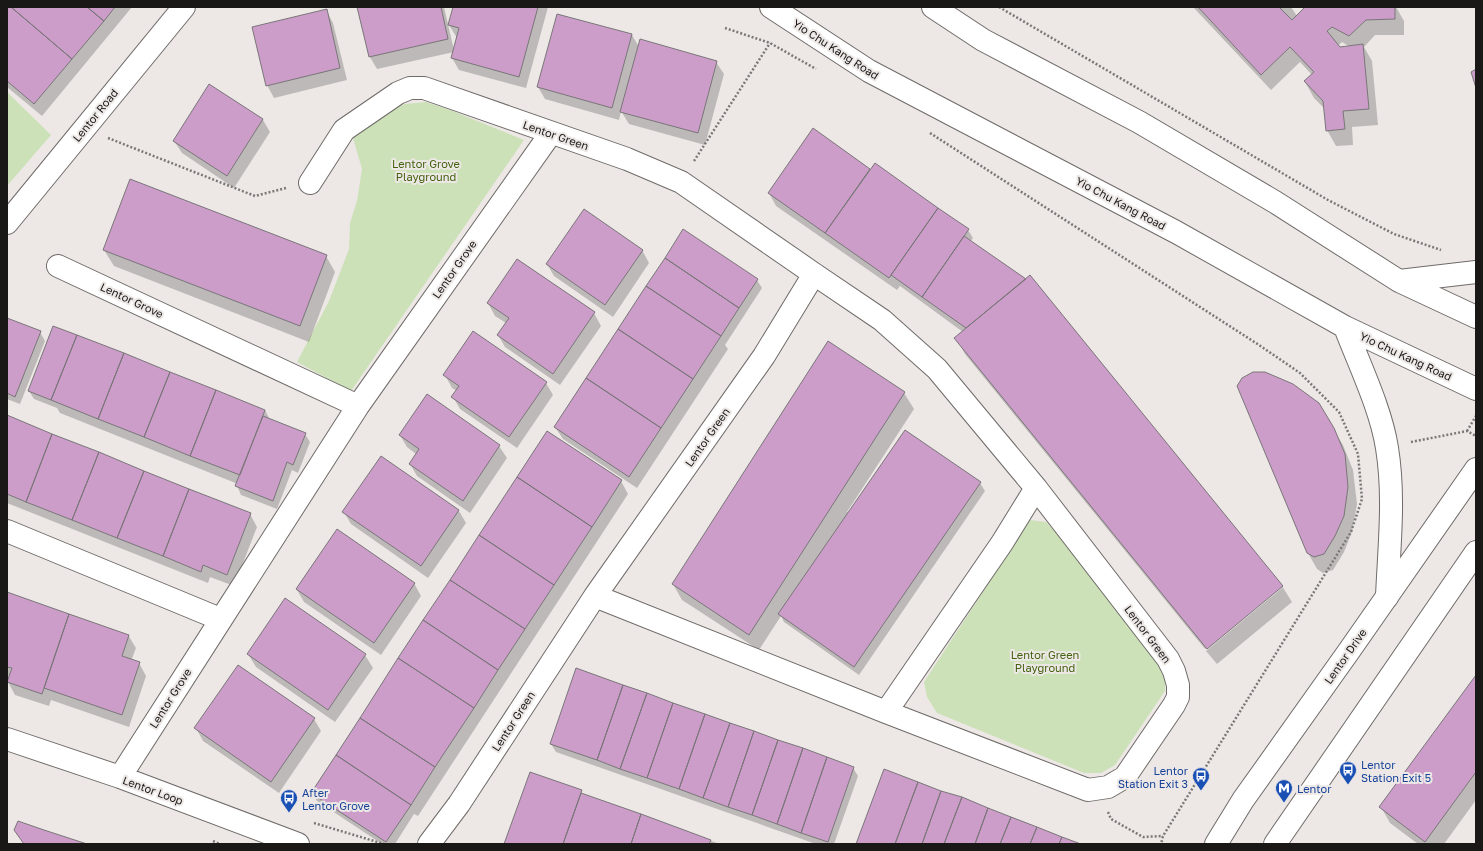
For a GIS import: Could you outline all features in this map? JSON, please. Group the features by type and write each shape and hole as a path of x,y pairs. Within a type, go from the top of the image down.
{"street":[{"name":"Lentor Road","path":"7,223 184,7"},
{"name":"Yio Chu Kang Road","path":"771,7 869,71 1176,232 1345,327 1476,389"},
{"path":"933,7 983,40 1139,122 1275,202 1399,281 1476,317"},
{"name":"Lentor Green","path":"310,182 344,130 398,93 410,88 424,88 627,159 681,182 882,320 937,369 1036,488 1168,659 1174,671 1178,685 1178,696 1166,718 1125,777 1108,787 1088,790 886,712 595,596"},
{"name":"Lentor Grove","path":"120,778 220,619 358,406 551,133"},
{"name":"Lentor Grove","path":"58,266 358,406"},
{"path":"1399,281 1476,272"},
{"name":"Lentor Green","path":"429,844 459,804 595,596 764,356 814,274"},
{"path":"1345,327 1379,416 1387,447 1391,484 1387,597"},
{"name":"Lentor Drive","path":"1216,844 1243,800 1476,469"},
{"path":"886,712 1002,543 1036,488"},
{"path":"7,531 220,619"},
{"path":"1275,844 1476,552"},
{"name":"Lentor Loop","path":"7,739 120,778 298,844"}],"path":[{"path":"999,7 1328,200 1394,234 1442,250"},
{"path":"725,28 770,43 817,70"},
{"path":"681,182 770,43"},
{"path":"926,131 1252,340 1300,373 1339,412 1358,454 1362,499 1351,532 1163,836 1161,844"},
{"path":"102,136 255,196 310,182"},
{"path":"1476,416 1467,431 1476,436"},
{"path":"1111,819 1143,837 1163,836"}],"green space":[{"path":"7,92 51,135 7,186"},
{"name":"Lentor Grove Playground","path":"426,102 450,110 524,140 351,391 297,362 329,301 349,249 350,223 357,201 362,169 353,138 377,115 405,104"},
{"name":"Lentor Green Playground","path":"1030,520 1046,522 1059,536 1160,662 1165,673 1165,691 1115,765 1101,773 1084,773 937,713 927,697 924,682"}],"building":[{"path":"7,7 11,7 72,59 34,104 7,81"},
{"path":"11,7 87,7 104,21 72,59"},
{"path":"87,7 115,7 104,21"},
{"path":"357,7 441,7 448,39 369,57"},
{"path":"453,7 538,7 519,77 451,58 459,28 448,25"},
{"path":"1198,7 1281,7 1280,8 1292,20 1305,7 1395,7 1395,19 1366,20 1349,36 1332,27 1327,31 1340,47 1363,44 1369,109 1343,111 1345,129 1326,131 1323,101 1304,81 1314,72 1290,47 1261,75"},
{"path":"327,9 340,68 266,86 252,27"},
{"path":"557,14 632,34 612,108 537,87"},
{"path":"640,39 717,61 698,133 620,112"},
{"path":"1476,69 1476,88 1471,72"},
{"path":"209,84 263,119 227,176 173,141"},
{"path":"813,128 870,169 825,233 768,193"},
{"path":"875,163 938,208 889,278 825,233"},
{"path":"130,179 327,255 300,326 103,250"},
{"path":"938,208 969,229 922,297 891,275"},
{"path":"584,209 643,250 605,305 546,264"},
{"path":"683,229 758,279 739,308 665,258"},
{"path":"964,236 1026,279 966,328 922,297"},
{"path":"665,258 739,308 721,336 646,286"},
{"path":"517,259 595,312 553,374 497,335 509,318 487,303"},
{"path":"1030,275 1283,586 1207,649 954,338"},
{"path":"646,286 721,336 693,379 618,329"},
{"path":"7,318 41,331 15,397 7,393"},
{"path":"53,326 77,335 51,400 28,391"},
{"path":"618,329 693,379 661,428 586,378"},
{"path":"473,331 547,382 509,437 451,397 459,386 443,375"},
{"path":"77,335 124,353 98,419 51,400"},
{"path":"828,341 905,392 749,635 672,584"},
{"path":"124,353 170,372 144,437 98,419"},
{"path":"170,372 216,390 190,456 144,437"},
{"path":"1253,372 1265,372 1293,384 1319,403 1334,428 1345,454 1348,487 1344,516 1335,536 1324,554 1314,557 1307,553 1237,386 1242,378"},
{"path":"586,378 661,428 629,477 554,427"},
{"path":"216,390 265,410 240,475 190,456"},
{"path":"427,394 500,445 463,501 409,464 419,449 399,435"},
{"path":"7,415 52,434 26,502 7,494"},
{"path":"263,416 306,433 293,465 287,462 273,501 235,486"},
{"path":"905,430 981,482 854,667 778,614"},
{"path":"547,431 622,480 592,527 517,477"},
{"path":"52,434 99,452 72,520 26,502"},
{"path":"99,452 144,471 117,538 72,520"},
{"path":"381,456 459,510 421,566 342,512"},
{"path":"144,471 189,489 163,556 117,538"},
{"path":"517,477 592,527 554,585 479,535"},
{"path":"189,489 251,513 227,575 203,565 201,572 163,556"},
{"path":"337,529 415,583 374,643 296,589"},
{"path":"479,535 554,585 525,629 450,580"},
{"path":"450,580 525,629 498,670 423,620"},
{"path":"7,592 69,614 42,694 7,682 12,668 7,667"},
{"path":"285,598 366,654 328,710 247,654"},
{"path":"69,614 129,635 122,656 140,662 122,715 44,688"},
{"path":"423,620 498,670 474,708 398,658"},
{"path":"398,658 474,708 435,767 360,718"},
{"path":"238,665 315,718 271,782 194,728"},
{"path":"576,668 623,685 597,760 550,744"},
{"path":"1476,675 1476,772 1425,842 1379,807"},
{"path":"623,685 647,693 620,769 597,760"},
{"path":"647,693 673,703 647,778 620,769"},
{"path":"673,703 705,714 679,789 647,778"},
{"path":"705,714 730,723 703,798 679,789"},
{"path":"360,718 435,767 411,805 336,755"},
{"path":"730,723 754,731 728,807 703,798"},
{"path":"754,731 778,740 752,815 728,807"},
{"path":"778,740 803,748 777,824 752,815"},
{"path":"803,748 827,757 801,833 777,824"},
{"path":"336,755 411,805 386,842 311,793"},
{"path":"827,757 854,767 828,842 801,833"},
{"path":"884,769 918,782 895,844 856,844"},
{"path":"530,772 582,790 563,844 504,844"},
{"path":"918,782 941,791 922,844 895,844"},
{"path":"941,791 962,797 944,844 922,844"},
{"path":"581,793 641,814 631,844 563,844"},
{"path":"962,797 988,808 975,844 944,844"},
{"path":"988,808 1011,817 1000,844 975,844"},
{"path":"641,814 711,840 709,844 631,844"},
{"path":"1011,817 1037,827 1030,844 1000,844"},
{"path":"18,821 87,844 24,844 14,830"},
{"path":"1037,827 1062,837 1059,844 1030,844"},
{"path":"1062,837 1081,844 1059,844"}],"place":[{"name":"Lentor Station Exit 5","path":"1348,785"},
{"name":"Lentor Station Exit 3","path":"1201,791"},
{"name":"Lentor","path":"1284,803"},
{"name":"After Lentor Grove","path":"289,813"}]}
